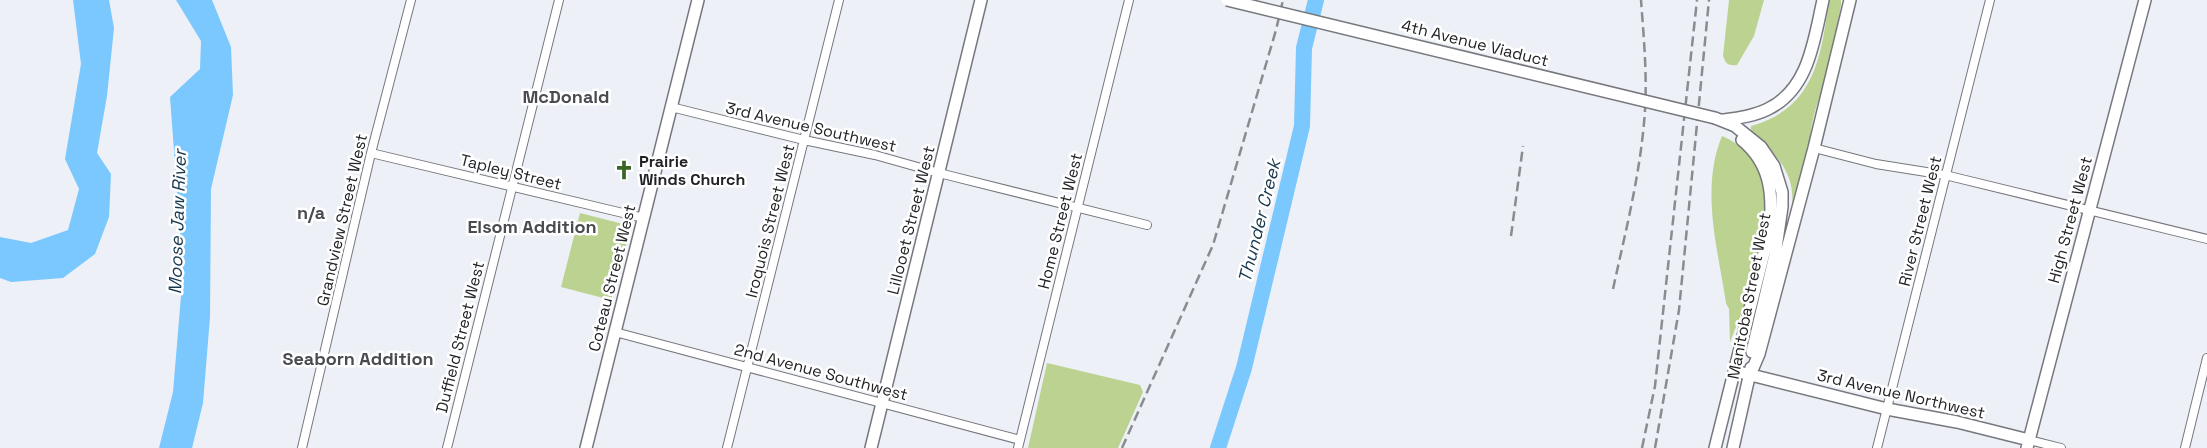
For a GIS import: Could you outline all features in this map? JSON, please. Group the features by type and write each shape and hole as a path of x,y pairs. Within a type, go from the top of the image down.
{"main road":[{"name":"Coteau Street West","path":"586,448 698,0"},
{"name":"Lillooet Street West","path":"871,448 981,0"},
{"name":"4th Avenue Viaduct","path":"1227,0 1719,119"},
{"path":"1719,119 1751,115 1767,110 1792,90 1810,56 1823,0"},
{"path":"1750,375 1759,354 1814,148 1848,0"},
{"name":"High Street West","path":"2028,444 2145,0"},
{"name":"Manitoba Street West","path":"1715,448 1767,243 1771,198 1767,175 1760,158 1719,119"},
{"name":"Manitoba Street West","path":"1719,119 1745,132 1761,147 1774,166 1782,192 1782,207 1776,247 1752,352 1750,375 1732,448"},
{"name":"3rd Avenue Northwest","path":"1734,371 1887,409 1957,422 2028,444"}],"street":[{"name":"Grandview Street West","path":"302,448 372,153 411,0"},
{"name":"Duffield Street West","path":"447,448 559,0"},
{"name":"Iroquois Street West","path":"727,448 839,0"},
{"name":"Home Street West","path":"1019,444 1128,0"},
{"name":"River Street West","path":"1877,448 1990,0"},
{"name":"3rd Avenue Southwest","path":"672,107 804,140 875,155 1147,226"},
{"path":"1814,148 1876,164 1945,176 2089,209 2207,239"},
{"name":"Tapley Street","path":"372,153 644,218"},
{"name":"2nd Avenue Southwest","path":"615,332 883,402 1019,444"},
{"path":"2185,448 2207,358"},
{"name":"3rd Avenue Northwest","path":"2028,444 2061,448"}],"green space":[{"path":"1729,0 1764,0 1754,36 1737,65 1728,64 1723,56"},
{"path":"1829,0 1841,0 1841,5 1830,60 1812,123 1811,151 1792,224 1792,192 1787,174 1783,165 1751,130 1751,126 1772,118 1789,107 1802,93 1811,78 1818,60"},
{"path":"1722,136 1743,148 1755,160 1766,182 1763,237 1755,273 1730,342 1729,309 1726,303 1715,240 1711,198 1712,177"},
{"path":"580,213 631,226 611,300 561,287"},
{"path":"1047,363 1140,385 1143,392 1118,448 1028,448"}],"water":[{"path":"73,0 109,0 114,28 107,96 97,153 111,174 109,217 95,254 63,278 11,282 0,278 0,237 31,243 68,230 79,189 65,159 81,64"},
{"path":"176,0 212,0 231,47 233,95 211,189 210,317 203,403 192,448 159,448 173,392 183,272 170,97 200,69 201,41"}],"waterway":[{"name":"Thunder Creek","path":"1218,448 1244,368 1302,126 1304,48 1316,0"}],"railway":[{"path":"1122,448 1213,245 1276,30 1283,0"},
{"path":"1613,289 1627,227 1642,144 1646,77 1641,0"},
{"path":"1642,448 1655,386 1697,0"},
{"path":"1655,448 1679,310 1709,0"},
{"path":"1511,236 1523,146"}],"place":[{"name":"Prairie Winds Church","path":"624,170"}],"district":[{"name":"McDonald","path":"566,96"},
{"name":"n/a","path":"311,212"},
{"name":"Elsom Addition","path":"532,226"},
{"name":"Seaborn Addition","path":"358,358"}],"water label":[{"name":"Moose Jaw River","path":"177,222"}]}
